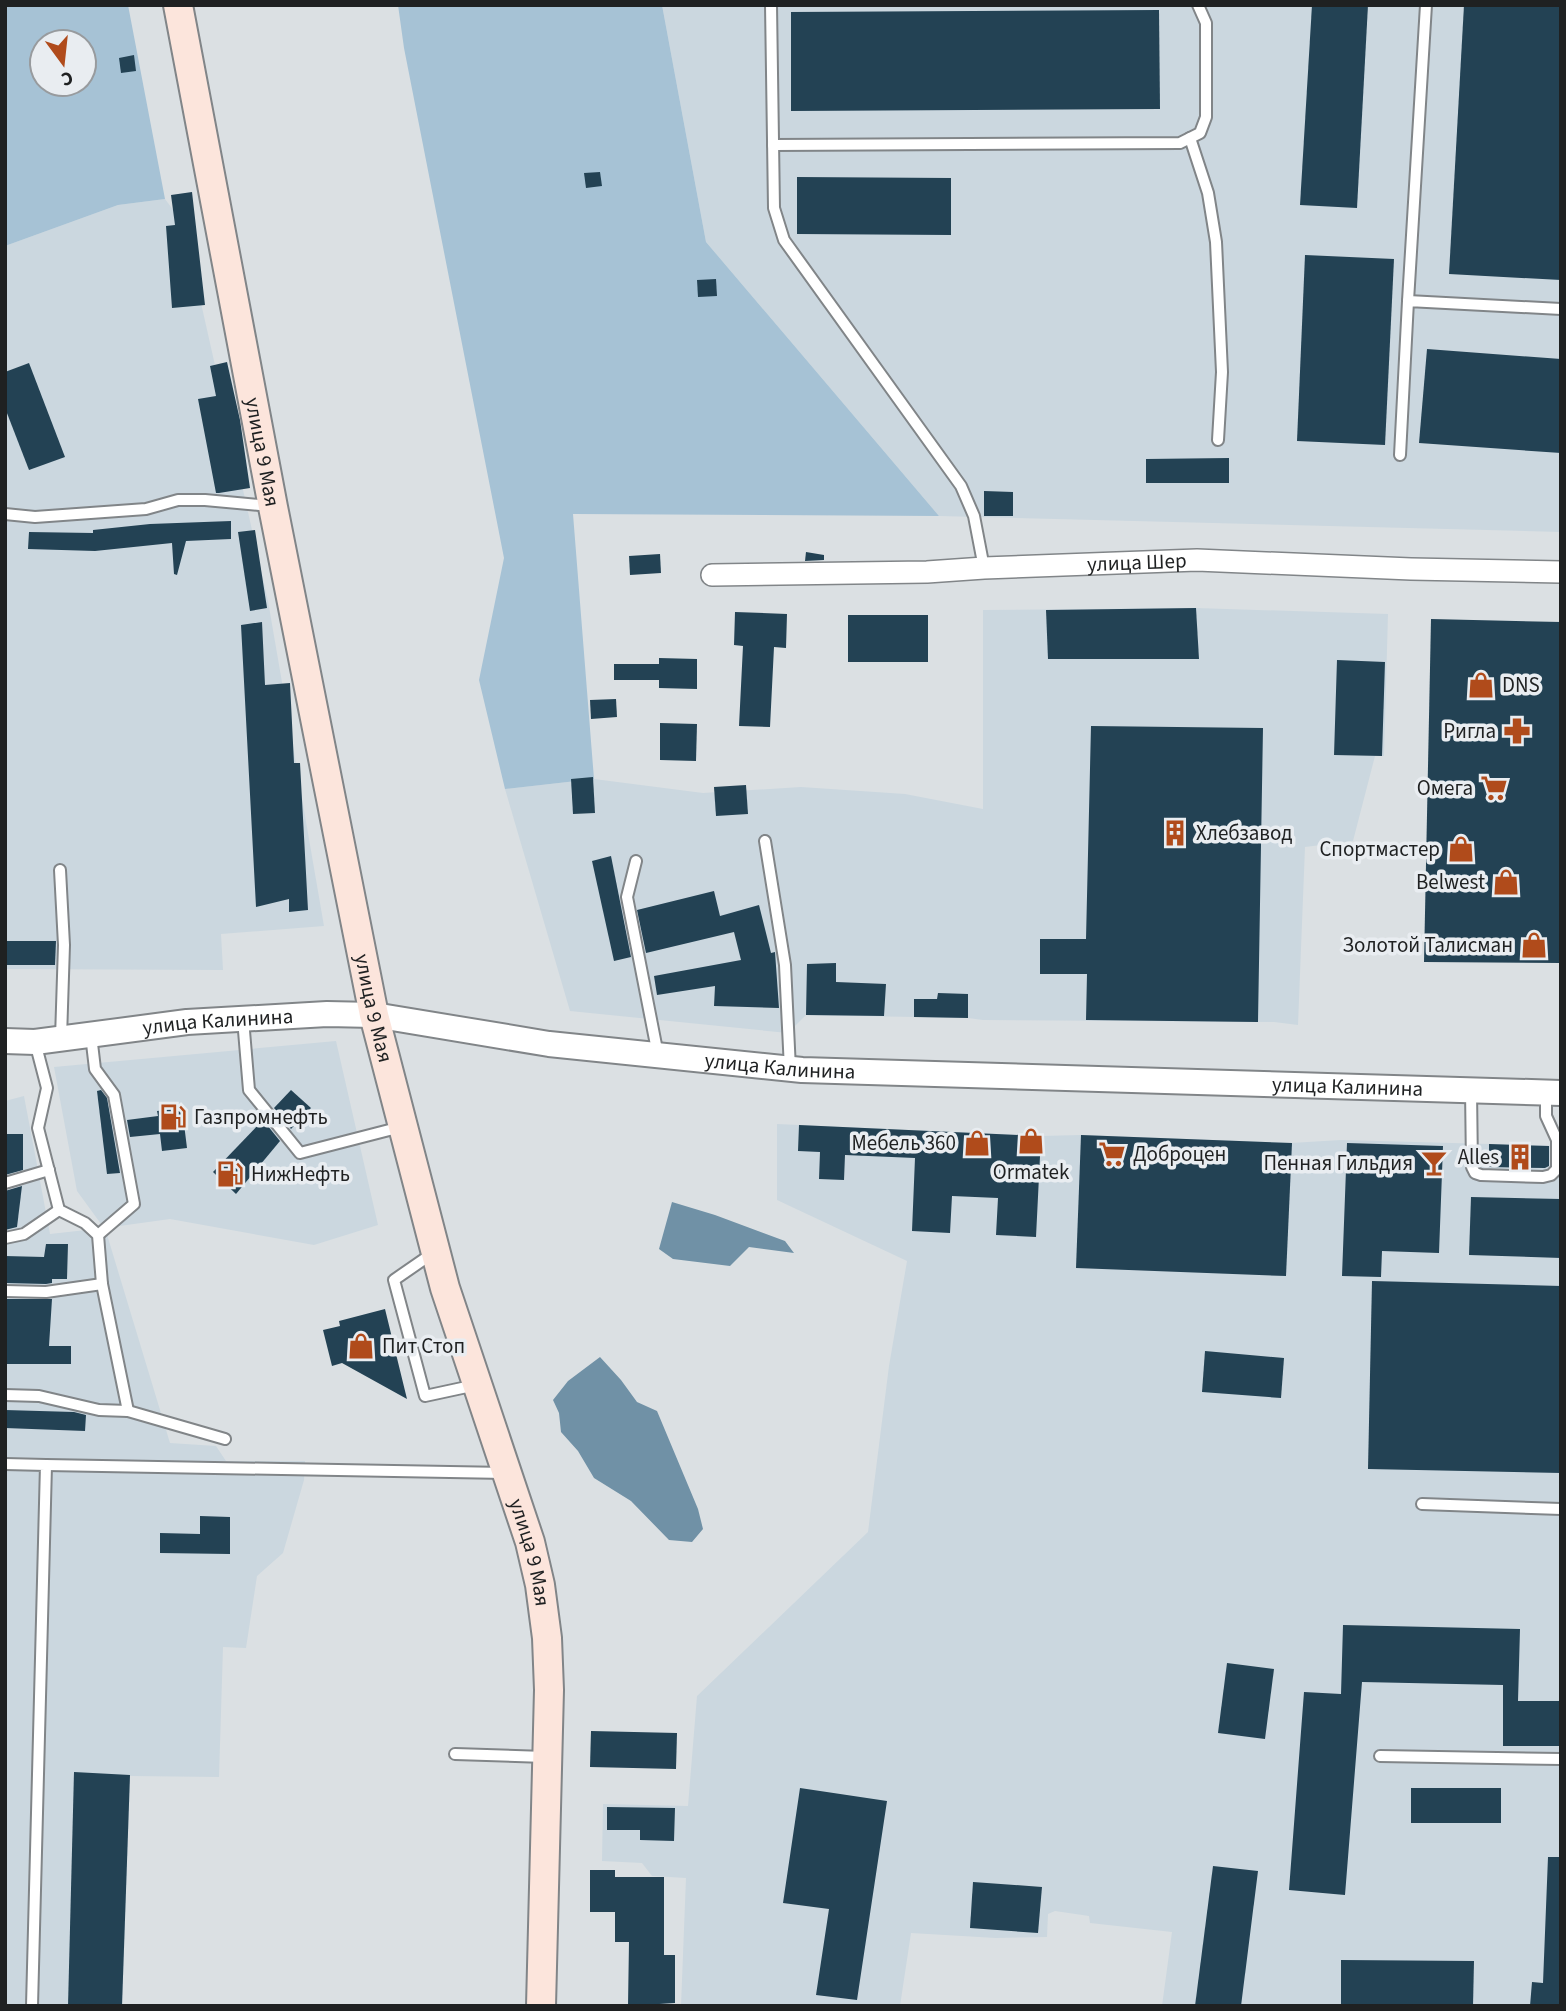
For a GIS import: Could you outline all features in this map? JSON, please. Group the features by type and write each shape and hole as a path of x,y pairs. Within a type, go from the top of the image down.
{"main road":[{"name":"улица 9 Мая","path":"178,5 273,507 374,1015 435,1251 530,1542 545,1625 549,1690 541,2006"}],"street":[{"name":"улица Шер","path":"712,575 927,572 1197,560 1561,572"},
{"name":"улица Калинина","path":"5,1041 35,1042 187,1022 327,1014 374,1015 549,1044 790,1069 1553,1093"}],"lane":[{"path":"771,5 774,208 784,240 961,486 974,516 984,568"},
{"path":"773,145 1180,143 1200,134 1206,117 1206,23 1198,5"},
{"path":"1400,455 1426,5"},
{"path":"1190,138 1208,193 1216,242 1222,372 1218,440"},
{"path":"1408,301 1561,309"},
{"path":"5,514 35,517 146,509 178,500 273,507"},
{"path":"765,841 785,965 790,1069"},
{"path":"636,861 627,897 658,1055"},
{"path":"60,870 64,945 61,1038"},
{"path":"243,1020 249,1090 300,1153 402,1127"},
{"path":"91,1034 95,1069 114,1095 134,1204 98,1235"},
{"path":"35,1042 47,1088 37,1128 59,1210 85,1223 98,1235 102,1284 128,1411"},
{"path":"1471,1090 1472,1167 1475,1173 1481,1175 1543,1177 1551,1175 1557,1169 1557,1140 1546,1116 1553,1093"},
{"path":"5,1183 49,1170"},
{"path":"5,1238 24,1234 59,1210"},
{"path":"435,1251 394,1280 425,1396 477,1385"},
{"path":"5,1291 46,1292 102,1284"},
{"path":"5,1395 40,1396 99,1410 128,1411 225,1439"},
{"path":"5,1464 509,1473"},
{"path":"32,2006 46,1465"},
{"path":"1422,1504 1561,1508"},
{"path":"455,1754 548,1757"},
{"path":"1380,1756 1561,1759"}],"shaded area":[{"path":"5,5 128,5 165,199 118,205 5,246"},
{"path":"398,5 662,5 706,242 939,516 573,514 594,779 505,789 479,680 504,558 404,48"},
{"path":"662,5 1561,5 1561,532 939,516 706,242"},
{"path":"165,199 183,223 268,601 324,926 221,934 223,970 5,969 5,246 118,205"},
{"path":"1196,608 1388,614 1384,756 1375,756 1353,841 1305,847 1298,1025 1274,1022 983,1020 806,1015 788,1033 570,1011 505,789 594,779 703,793 801,787 905,794 983,809 983,610"},
{"path":"336,1041 378,1225 314,1245 170,1219 105,1228 170,1443 216,1446 226,1461 305,1461 304,1480 283,1553 257,1576 246,1648 223,1647 219,1777 130,1776 122,2006 5,2006 5,1101 24,1096 50,1234 104,1228 77,1191 54,1067"},
{"path":"777,1124 1041,1136 1081,1135 1291,1143 1341,1140 1561,1146 1561,2006 1162,2006 1172,1932 1090,1923 1089,1916 1055,1911 1048,1914 1047,1937 996,1938 911,1933 900,2006 681,2006 686,1878 652,1876 642,1863 602,1861 603,1804 688,1806 697,1696 868,1532 889,1366 907,1261 777,1200"},
{"path":"672,1202 785,1241 794,1253 749,1247 730,1266 673,1259 659,1249"},
{"path":"600,1357 637,1402 657,1411 698,1509 703,1529 692,1542 669,1540 631,1501 594,1478 578,1451 561,1432 559,1413 553,1400 568,1381"}],"building":[{"path":"1312,5 1368,5 1357,208 1300,205"},
{"path":"1464,5 1561,5 1561,280 1449,274"},
{"path":"1159,10 1160,109 791,111 791,12"},
{"path":"134,55 136,71 121,73 119,58"},
{"path":"600,172 602,186 586,188 584,173"},
{"path":"797,177 951,178 951,235 797,234"},
{"path":"192,192 205,305 172,308 166,226 175,225 171,195"},
{"path":"1305,255 1394,259 1385,445 1297,441"},
{"path":"716,279 717,296 698,297 697,280"},
{"path":"1427,349 1561,359 1561,453 1419,443"},
{"path":"227,362 240,420 250,488 216,493 198,399 216,396 210,366"},
{"path":"29,363 65,457 29,470 5,408 5,372"},
{"path":"1229,458 1229,483 1146,483 1146,459"},
{"path":"984,491 1013,492 1013,516 984,516"},
{"path":"231,521 231,539 186,541 177,575 174,574 172,543 95,551 28,549 29,532 93,533 93,530 150,524"},
{"path":"255,530 267,608 250,611 238,532"},
{"path":"806,552 824,555 824,560 805,561"},
{"path":"660,554 661,573 630,575 629,556"},
{"path":"1196,608 1199,659 1048,659 1046,610"},
{"path":"735,612 787,614 786,648 774,647 770,727 739,726 743,646 734,645"},
{"path":"848,615 928,615 928,662 848,662"},
{"name":"Омега","path":"1431,619 1561,622 1561,963 1424,962"},
{"path":"262,622 265,685 290,683 294,763 300,763 308,910 289,912 289,899 256,907 241,625"},
{"path":"659,658 697,659 697,689 659,688 659,680 614,680 614,664 659,664"},
{"path":"1337,660 1385,662 1382,756 1334,755"},
{"path":"616,699 617,717 591,719 590,700"},
{"path":"660,723 697,724 696,761 660,760"},
{"name":"Хлебзавод","path":"1091,726 1263,728 1258,1022 1086,1020 1087,974 1040,974 1040,939 1086,939"},
{"path":"593,777 595,813 573,814 571,779"},
{"path":"746,785 748,814 716,816 714,787"},
{"path":"611,856 631,957 614,961 592,861"},
{"path":"714,891 720,916 759,905 771,953 775,952 779,1008 714,1006 715,986 657,995 654,976 741,960 734,932 646,953 637,910"},
{"path":"5,941 56,941 55,965 5,965"},
{"path":"836,963 836,982 886,984 884,1016 806,1015 807,964"},
{"path":"938,993 968,994 968,1018 914,1017 914,999 937,999"},
{"path":"101,1090 107,1098 120,1173 107,1174 97,1091"},
{"path":"291,1090 311,1108 291,1129 274,1108"},
{"path":"182,1108 187,1148 162,1151 160,1134 130,1137 127,1120 158,1116 157,1111"},
{"path":"263,1120 280,1141 236,1194 213,1172"},
{"path":"799,1125 1041,1136 1036,1237 996,1235 998,1198 952,1196 950,1233 912,1231 915,1158 845,1155 844,1180 819,1179 820,1152 798,1151"},
{"path":"5,1134 23,1134 23,1170 5,1175"},
{"path":"1081,1135 1292,1143 1286,1276 1076,1268"},
{"path":"1347,1143 1443,1146 1439,1253 1382,1251 1381,1277 1342,1276"},
{"name":"Alles","path":"1489,1144 1549,1146 1549,1166 1489,1167"},
{"path":"22,1186 17,1227 5,1230 5,1191"},
{"path":"1471,1197 1561,1199 1561,1258 1469,1255"},
{"path":"46,1244 68,1244 67,1279 52,1279 52,1283 46,1284 5,1283 5,1256 44,1257"},
{"path":"1372,1281 1561,1286 1561,1473 1368,1469"},
{"path":"5,1299 52,1299 49,1346 71,1346 71,1364 5,1364"},
{"name":"Пит Стоп","path":"385,1309 407,1399 342,1363 332,1366 323,1330 340,1326 339,1321"},
{"path":"1205,1351 1284,1358 1281,1398 1202,1392"},
{"path":"5,1410 74,1412 86,1415 85,1431 5,1428"},
{"path":"200,1516 230,1517 230,1554 160,1553 160,1533 200,1534"},
{"path":"1343,1625 1520,1629 1518,1701 1561,1701 1561,1746 1503,1746 1503,1685 1362,1682 1345,1895 1289,1890 1304,1692 1341,1694"},
{"path":"1227,1663 1274,1669 1265,1739 1218,1733"},
{"path":"591,1731 677,1733 676,1769 590,1767"},
{"path":"74,1772 130,1775 122,2006 68,2006"},
{"path":"800,1788 887,1801 857,2000 816,1995 829,1909 783,1903"},
{"path":"1411,1788 1501,1788 1501,1823 1411,1823"},
{"path":"607,1807 675,1808 674,1841 640,1840 640,1830 607,1830"},
{"path":"1548,1857 1561,1857 1561,2006 1530,2006 1532,1982 1543,1983"},
{"path":"1213,1866 1258,1871 1241,2006 1195,2006"},
{"path":"590,1870 615,1870 615,1877 664,1877 664,1955 675,1955 675,2003 628,2006 629,1942 615,1942 615,1912 590,1912"},
{"path":"973,1882 1042,1887 1038,1933 970,1928"},
{"path":"1341,1960 1474,1961 1473,2006 1341,2006"}],"place":[{"name":"DNS","path":"1481,685"},
{"name":"Ригла","path":"1517,731"},
{"name":"Омега","path":"1494,788"},
{"name":"Хлебзавод","path":"1175,833"},
{"name":"Спортмастер","path":"1461,849"},
{"name":"Belwest","path":"1506,882"},
{"name":"Золотой Талисман","path":"1534,945"},
{"name":"Газпромнефть","path":"173,1117"},
{"name":"Ormatek","path":"1031,1141"},
{"name":"Мебель 360","path":"977,1143"},
{"name":"Доброцен","path":"1112,1154"},
{"name":"Alles","path":"1520,1157"},
{"name":"Пенная Гильдия","path":"1434,1163"},
{"name":"НижНефть","path":"230,1174"},
{"name":"Пит Стоп","path":"361,1346"}]}
